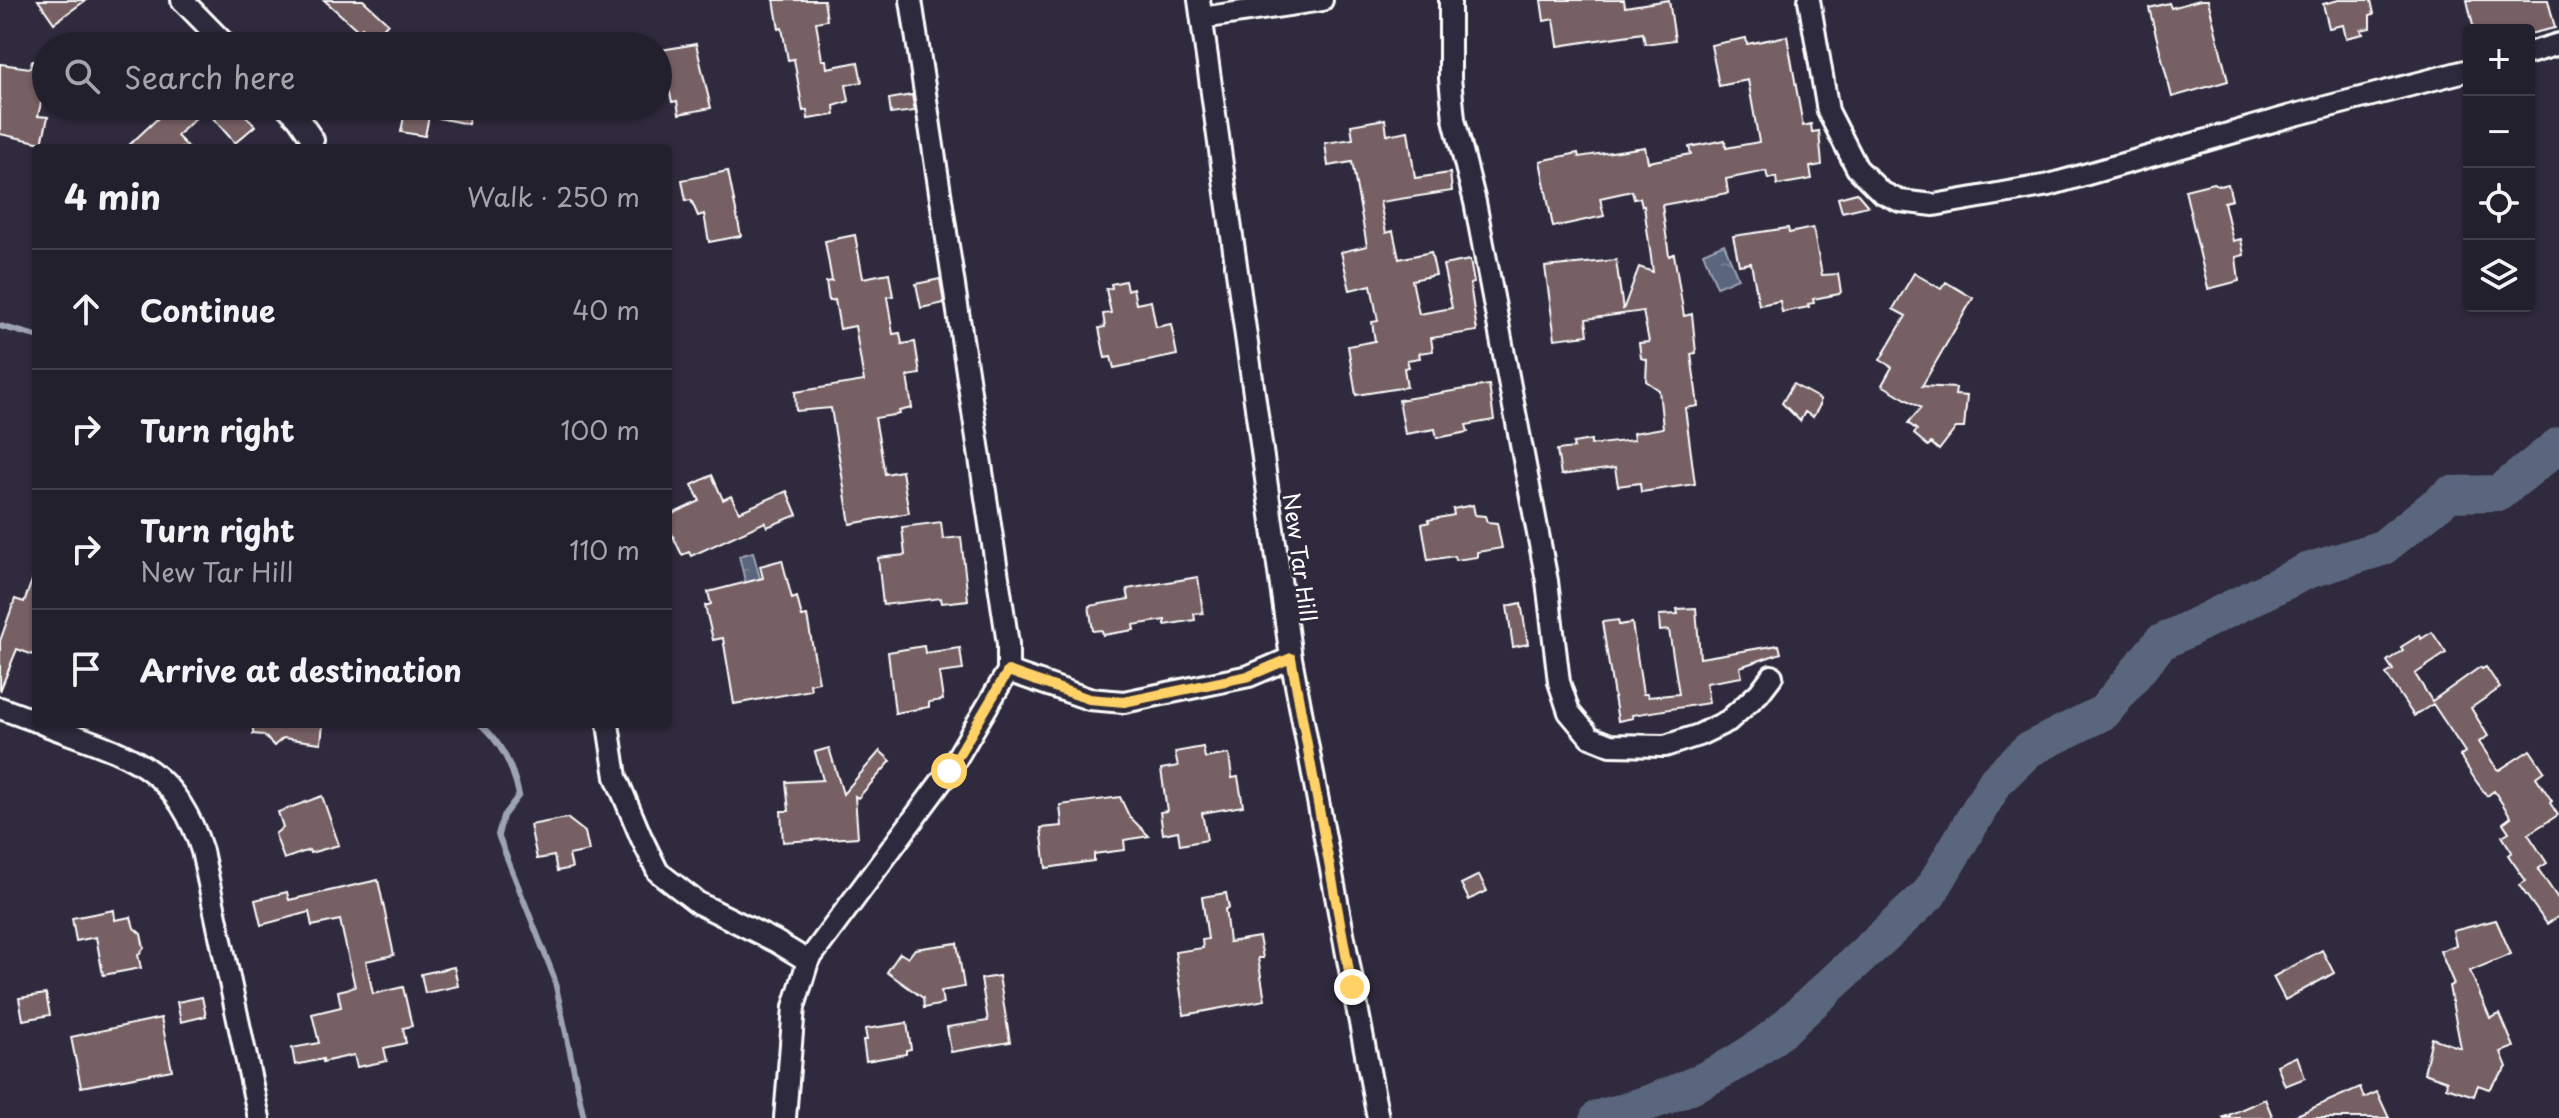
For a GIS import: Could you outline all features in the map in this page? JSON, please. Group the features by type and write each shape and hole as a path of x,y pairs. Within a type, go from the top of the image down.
{"street":[{"path":"182,0 213,32"},
{"path":"785,1118 794,1007 808,961 949,771 1008,671 1008,644 911,0"},
{"path":"1200,9 1322,0"},
{"path":"1450,0 1450,78 1454,119 1475,202 1547,581 1559,682 1569,712 1590,737 1610,745 1665,746 1728,721 1759,693 1772,676"},
{"path":"1809,0 1828,111 1857,168 1881,192 1900,201 1934,205 2049,185 2291,116 2463,72"},
{"name":"New Tar Hill","path":"1200,9 1291,658 1378,1118"},
{"path":"2535,51 2559,44"},
{"path":"299,120 313,140"},
{"path":"1008,671 1089,699 1124,702 1249,676 1291,658"},
{"path":"0,708 32,720"},
{"path":"53,728 138,761 172,788 184,806 202,851 259,1118"},
{"path":"609,728 616,777 658,872 698,903 808,961"}],"water":[{"path":"1724,244 1738,278 1717,287 1703,253"},
{"path":"753,552 761,582 746,585 739,556"}],"building":[{"path":"38,0 86,0 54,23"},
{"path":"324,0 363,0 388,23 380,32 367,32 362,27 359,31"},
{"path":"774,0 824,0 827,20 816,22 822,60 826,60 827,68 858,62 862,82 846,85 849,101 834,106 835,115 808,119 807,110 803,111 794,59 788,60"},
{"path":"1541,0 1624,0 1625,7 1669,0 1675,40 1645,44 1643,33 1558,46 1554,19 1544,21"},
{"path":"2208,0 2228,81 2172,97 2149,8 2169,3 2171,8"},
{"path":"2339,0 2371,0 2374,14 2370,15 2370,28 2361,30 2363,34 2346,38 2343,25 2329,28 2323,4"},
{"path":"2467,0 2548,0 2555,28 2535,33 2535,24 2473,24"},
{"path":"1787,36 1803,126 1811,124 1812,132 1819,131 1822,165 1810,167 1812,179 1777,185 1776,177 1768,179 1766,171 1726,179 1728,193 1662,205 1669,256 1674,254 1684,316 1692,314 1696,353 1691,354 1698,406 1685,408 1695,484 1641,492 1640,483 1618,486 1615,468 1561,475 1557,450 1574,448 1573,443 1591,440 1591,445 1634,440 1633,433 1663,428 1659,390 1646,381 1647,360 1641,358 1639,343 1649,342 1643,311 1586,319 1588,335 1555,339 1545,267 1616,260 1623,310 1639,267 1653,272 1644,206 1640,198 1634,199 1632,191 1600,198 1604,216 1553,227 1540,161 1578,153 1579,157 1645,147 1648,162 1691,154 1689,147 1725,140 1726,148 1759,142 1748,80 1719,86 1711,45 1746,38 1747,44"},
{"path":"696,44 711,108 679,114 677,101 672,102 672,48"},
{"path":"32,61 32,120 47,120 42,143 0,134 0,64 30,68"},
{"path":"912,95 915,111 891,114 889,99"},
{"path":"1385,119 1387,135 1408,131 1415,178 1450,173 1452,191 1380,202 1386,233 1393,231 1399,259 1431,252 1436,275 1412,280 1419,314 1452,308 1443,265 1470,260 1477,331 1431,338 1433,351 1419,353 1420,358 1407,360 1409,367 1404,368 1407,387 1356,395 1348,346 1375,341 1372,322 1378,321 1371,285 1350,290 1341,252 1367,246 1352,162 1328,166 1325,143 1353,139 1351,125"},
{"path":"156,120 194,120 177,136 185,144 130,144"},
{"path":"215,120 250,120 255,126 235,143"},
{"path":"403,120 428,120 425,136 401,132"},
{"path":"448,120 469,120 468,124"},
{"path":"728,171 741,236 709,242 704,214 698,216 691,200 686,201 682,180"},
{"path":"2213,183 2220,186 2228,184 2232,200 2224,202 2233,241 2241,239 2244,255 2236,257 2239,281 2208,289 2185,190"},
{"path":"1857,193 1868,206 1842,212 1838,198"},
{"path":"1788,228 1789,233 1813,228 1822,275 1838,274 1841,292 1813,299 1814,303 1808,304 1809,307 1782,312 1780,301 1759,305 1751,263 1739,265 1733,236"},
{"path":"855,235 863,278 889,273 893,296 887,297 893,334 900,333 902,344 915,342 920,374 907,376 912,408 899,411 900,414 875,418 885,474 902,471 909,513 850,524 831,408 796,411 795,392 864,381 855,326 840,329 835,300 829,301 826,282 832,281 825,241"},
{"path":"1914,273 1941,289 1946,282 1973,298 1922,386 1956,388 1955,395 1967,396 1964,428 1956,428 1939,450 1931,443 1928,446 1914,434 1917,430 1908,423 1921,408 1882,385 1892,367 1880,360 1906,316 1893,309"},
{"path":"940,279 944,303 921,308 916,284"},
{"path":"1125,281 1127,290 1133,288 1136,304 1151,301 1156,327 1171,324 1177,355 1114,368 1111,357 1105,358 1099,328 1105,327 1103,314 1111,313 1106,289 1112,288 1111,284"},
{"path":"1793,384 1820,399 1813,417 1805,412 1800,421 1782,403"},
{"path":"1489,385 1494,420 1466,425 1468,432 1437,438 1435,429 1405,434 1399,400"},
{"path":"712,475 723,500 731,496 739,512 787,491 797,515 767,527 765,522 691,556 689,552 682,555 672,534 672,514 700,501 692,485"},
{"path":"1473,505 1475,515 1485,516 1487,522 1497,523 1502,548 1477,552 1477,557 1428,560 1422,524 1454,515 1453,509"},
{"path":"941,522 943,539 961,537 968,600 942,603 941,598 883,605 878,558 905,555 902,527"},
{"path":"782,560 792,599 797,597 802,617 807,616 819,682 810,684 811,690 734,704 723,638 713,640 705,606 711,604 708,592 763,578 760,566"},
{"path":"1198,577 1203,613 1194,614 1195,620 1165,625 1165,620 1133,625 1134,630 1103,635 1102,630 1093,631 1089,606 1129,599 1127,589"},
{"path":"32,580 32,655 17,649 0,691 0,641 15,599 24,602"},
{"path":"1521,603 1528,644 1513,647 1507,606"},
{"path":"1696,608 1700,658 1779,645 1781,653 1740,667 1742,677 1706,683 1709,703 1632,715 1633,718 1618,721 1602,622 1618,620 1619,625 1632,623 1643,694 1648,697 1679,694 1669,630 1660,631 1659,615 1678,614 1677,609"},
{"path":"2432,632 2446,653 2415,674 2432,701 2480,667 2486,667 2500,688 2471,708 2488,736 2479,742 2499,770 2530,750 2544,771 2536,777 2558,815 2528,834 2547,863 2538,869 2559,900 2559,916 2547,924 2519,885 2526,881 2508,855 2512,852 2502,836 2509,832 2503,823 2511,817 2494,791 2487,796 2476,781 2460,756 2465,752 2433,704 2414,716 2386,674 2393,670 2387,661 2403,650 2401,647 2420,635 2421,639"},
{"path":"924,646 925,653 960,648 963,670 939,673 943,700 929,702 929,707 895,713 888,652"},
{"path":"253,728 323,728 321,743 283,738 274,746 264,735 253,734"},
{"path":"1203,747 1205,758 1229,754 1232,778 1238,777 1243,806 1202,813 1207,840 1180,845 1178,831 1163,834 1160,812 1167,811 1161,769 1178,766 1175,752"},
{"path":"829,748 843,794 880,751 891,761 858,798 855,796 858,837 783,842 781,811 789,811 786,782 823,780 815,752"},
{"path":"322,796 339,845 310,853 309,850 284,859 275,834 283,827 278,812"},
{"path":"1120,797 1129,816 1149,836 1124,840 1125,850 1094,854 1094,861 1046,868 1041,828 1062,826 1060,805"},
{"path":"567,818 585,832 589,851 569,855 572,868 557,871 554,856 537,859 530,825"},
{"path":"1479,875 1487,891 1469,900 1461,884"},
{"path":"378,880 394,955 366,961 373,994 403,987 412,1026 403,1028 406,1043 384,1048 387,1061 357,1067 354,1055 295,1065 292,1048 319,1043 312,1014 341,1007 338,991 355,987 340,920 312,926 309,912 261,925 255,900 287,892 289,900"},
{"path":"1226,893 1229,942 1259,937 1263,958 1258,958 1265,1000 1184,1015 1175,952 1203,948 1202,940 1208,939 1202,897"},
{"path":"114,910 115,920 131,917 134,928 141,934 144,948 138,955 141,968 103,975 96,937 76,941 72,918"},
{"path":"2496,920 2511,954 2470,971 2490,1018 2500,1014 2514,1047 2501,1052 2507,1067 2489,1089 2478,1085 2474,1096 2446,1087 2447,1081 2424,1073 2432,1038 2461,1048 2449,986 2454,984 2440,951 2456,945 2453,931"},
{"path":"957,943 964,987 941,991 943,1004 924,1008 923,998 887,972 900,953 908,958 915,949"},
{"path":"2322,950 2334,973 2285,1000 2273,977"},
{"path":"454,967 458,986 425,993 421,974"},
{"path":"999,976 1010,1042 951,1052 947,1027 988,1021 981,979"},
{"path":"46,994 50,1015 23,1020 19,998"},
{"path":"202,997 206,1016 181,1022 177,1002"},
{"path":"161,1018 172,1070 81,1087 71,1037"},
{"path":"907,1023 911,1049 906,1050 906,1054 866,1061 865,1029"},
{"path":"2297,1056 2305,1078 2285,1086 2277,1065"},
{"path":"2360,1087 2364,1098 2377,1092 2389,1118 2290,1118"},
{"path":"2265,1099 2273,1118 2222,1118"}],"waterway":[{"path":"0,326 32,335"},
{"path":"1598,1118 1647,1104 1695,1084 1741,1060 1782,1030 1929,894 1996,781 2028,750 2104,712 2160,643 2307,571 2382,548 2450,494 2499,493 2559,445"},
{"path":"485,728 500,747 517,785 519,795 503,816 498,835 554,977 584,1118"}],"route":[{"path":"949,771 1008,671 1089,699 1124,702 1249,676 1291,658 1352,987"}]}
